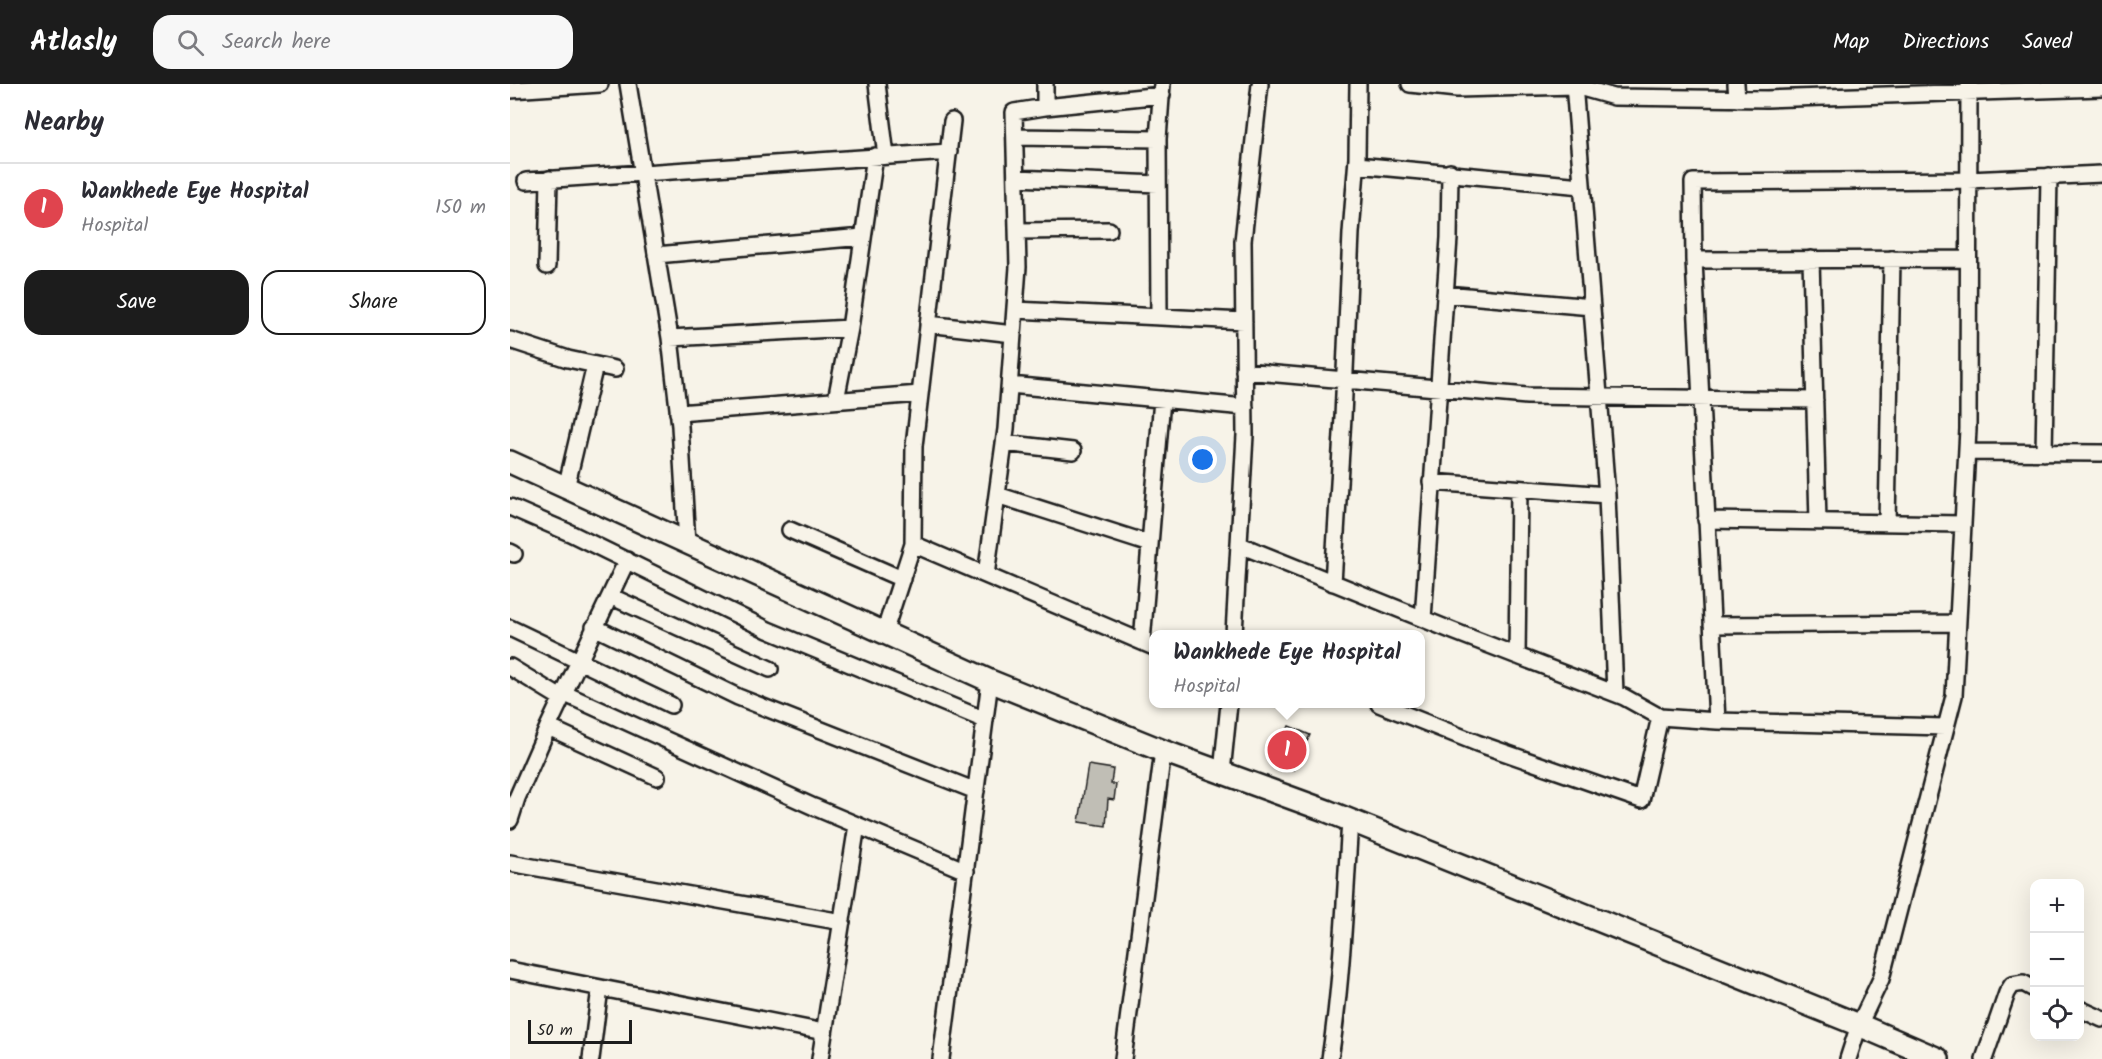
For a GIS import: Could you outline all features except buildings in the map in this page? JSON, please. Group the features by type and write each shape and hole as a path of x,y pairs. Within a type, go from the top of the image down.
{"street":[{"path":"510,90 600,84"},
{"path":"628,84 670,338 678,412 687,543"},
{"path":"836,400 850,328 863,237 881,156 877,84"},
{"path":"1045,84 1045,107"},
{"path":"1234,630 1245,407 1243,241 1260,84"},
{"path":"1333,583 1351,233 1357,165 1358,84"},
{"path":"1417,84 1457,89 1575,85 1614,97 1658,91 2102,87"},
{"path":"1575,85 1607,495 1615,693"},
{"path":"986,575 1004,443 1018,267 1014,112 1162,89 1158,139 1159,317"},
{"path":"1848,1059 1859,1025 1881,979 1954,696 1956,623 1967,452 1969,89"},
{"path":"884,633 913,544 914,446 952,122"},
{"path":"1015,137 1158,139"},
{"path":"526,181 949,152"},
{"path":"1357,165 1582,186"},
{"path":"1423,619 1449,238 1450,172"},
{"path":"1717,721 1692,183 1968,180 2102,174"},
{"path":"2044,453 2049,176"},
{"path":"1016,178 1158,184"},
{"path":"547,266 549,179"},
{"path":"1018,231 1109,230"},
{"path":"657,255 863,237"},
{"path":"1811,259 1818,522"},
{"path":"1887,523 1892,259"},
{"path":"1694,260 1968,259"},
{"path":"1445,294 1592,307"},
{"path":"1015,310 1244,321"},
{"path":"928,324 1013,334"},
{"path":"670,338 850,328"},
{"path":"510,340 533,349 615,369"},
{"path":"566,488 595,365"},
{"path":"1244,371 1527,396 1815,400"},
{"path":"1010,385 1245,407"},
{"path":"678,412 920,394"},
{"path":"913,544 1148,645 1150,544 1162,399"},
{"path":"1004,443 1073,451"},
{"path":"1967,452 2102,453"},
{"path":"510,462 990,681 1163,751 1350,820 1938,1059"},
{"path":"1431,483 1607,495"},
{"path":"1517,656 1519,489"},
{"path":"997,495 1150,544"},
{"path":"510,507 570,532 768,630 985,720"},
{"path":"1706,520 1963,524"},
{"path":"790,530 902,579"},
{"path":"1240,545 1615,693 1660,717 1717,721 1945,727"},
{"path":"510,820 517,798 562,695 627,561"},
{"path":"610,596 770,669"},
{"path":"1712,625 1956,623"},
{"path":"510,627 671,705"},
{"path":"594,627 738,697 976,791"},
{"path":"510,667 562,695 966,871"},
{"path":"941,1059 990,681"},
{"path":"1222,772 1229,708"},
{"path":"1389,708 1477,742 1641,800 1660,717"},
{"path":"548,727 657,777"},
{"path":"1123,1059 1163,751"},
{"path":"1330,1059 1341,961 1350,820"},
{"path":"820,1059 857,825"},
{"path":"510,863 842,922"},
{"path":"510,970 824,1032"},
{"path":"1984,1059 2007,993 2012,985 2023,984 2030,987"},
{"path":"591,1059 600,988"},
{"path":"2084,1011 2102,1019"}],"place":[{"name":"Wankhede Eye Hospital","path":"1287,750"}]}
